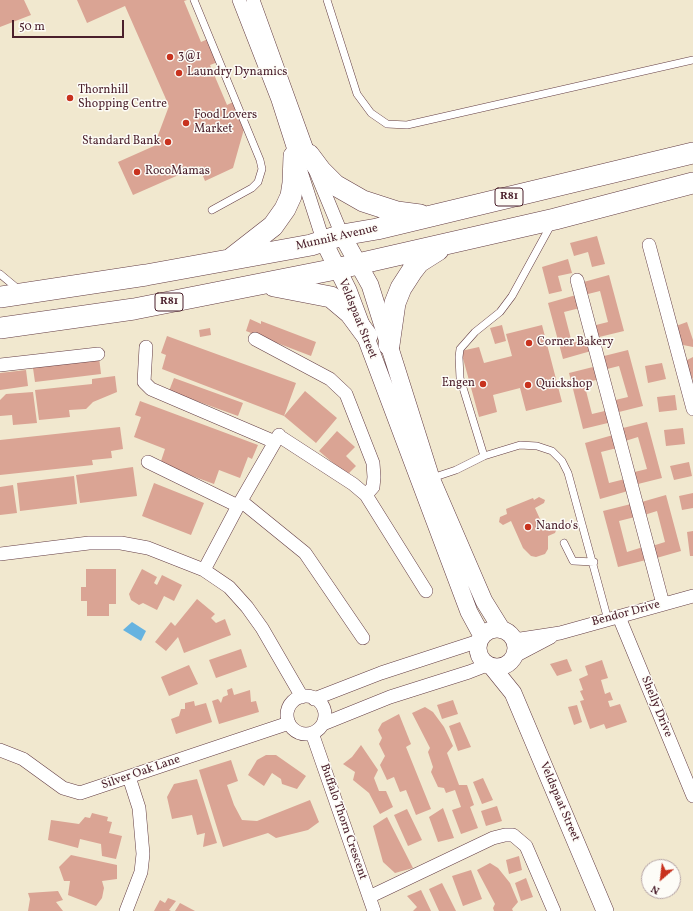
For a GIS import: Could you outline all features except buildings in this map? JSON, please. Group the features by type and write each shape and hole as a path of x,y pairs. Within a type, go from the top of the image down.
{"main road":[{"name":"Munnik Avenue","path":"0,297 146,276 312,245 332,238 377,229 693,153"},
{"path":"230,260 273,226 285,209 291,196 293,183 302,155 335,185 363,201 397,212 428,216"},
{"name":"R81","path":"0,328 134,309 336,269 555,219 693,183"},
{"path":"389,345 395,303 412,271 428,256 449,244"},
{"path":"263,284 331,297 350,313 367,336"}],"street":[{"name":"Veldspaat Street","path":"239,0 278,100 302,155 332,238 359,264 370,285 431,478 484,601 510,647 513,693"},
{"name":"Veldspaat Street","path":"253,0 302,155 332,238 336,269 348,290 367,336 376,365 469,612 481,639"},
{"path":"649,245 693,409"},
{"path":"577,280 663,604"},
{"path":"255,339 330,380 346,394 373,463 373,487 366,496"},
{"path":"146,347 144,382 151,389 279,436 353,484 366,496 426,591"},
{"path":"0,365 98,354"},
{"path":"204,570 239,504 279,436"},
{"path":"148,462 239,504 305,554 363,638"},
{"path":"0,554 76,545 121,543 148,548 204,570 229,587 248,607 308,698 323,707 325,719 323,724"},
{"name":"Bendor Drive","path":"510,647 693,596"},
{"name":"Shelly Drive","path":"614,618 693,796"},
{"path":"488,632 510,647 502,666 490,666 468,672 390,697 323,724 312,733 302,734 292,728 289,723 287,718 289,707 297,699 308,698 481,639 488,632"},
{"path":"481,639 479,654 490,666"},
{"name":"Veldspaat Street","path":"490,666 513,693 605,911"},
{"name":"Silver Oak Lane","path":"0,750 23,759 63,788 75,792 87,792 289,723"},
{"name":"Buffalo Thorn Crescent","path":"312,733 374,911"},
{"path":"126,911 141,872 143,854 139,808 129,777"},
{"path":"369,897 493,838 513,835 526,846 554,911"}],"lane":[{"path":"194,0 260,160 262,169 258,182 252,188 212,210"},
{"path":"328,0 357,94 371,113 387,124 407,125 693,60"},
{"path":"484,456 460,378 460,349 475,332 500,312 512,296 555,219"},
{"path":"0,274 13,286 25,293"},
{"path":"431,478 456,470 484,456 520,445 537,446 552,451 562,461 568,473 594,562 614,618"},
{"path":"564,542 573,561 594,562"}],"water":[{"path":"132,622 146,631 141,641 123,630"}],"place":[{"name":"3@1","path":"170,57"},
{"name":"Laundry Dynamics","path":"179,73"},
{"name":"Thornhill Shopping Centre","path":"70,98"},
{"name":"Food Lovers Market","path":"186,123"},
{"name":"Standard Bank","path":"168,142"},
{"name":"RocoMamas","path":"137,172"},
{"name":"Corner Bakery","path":"529,343"},
{"name":"Engen","path":"483,384"},
{"name":"Quickshop","path":"528,385"},
{"name":"Nando's","path":"528,527"}]}
